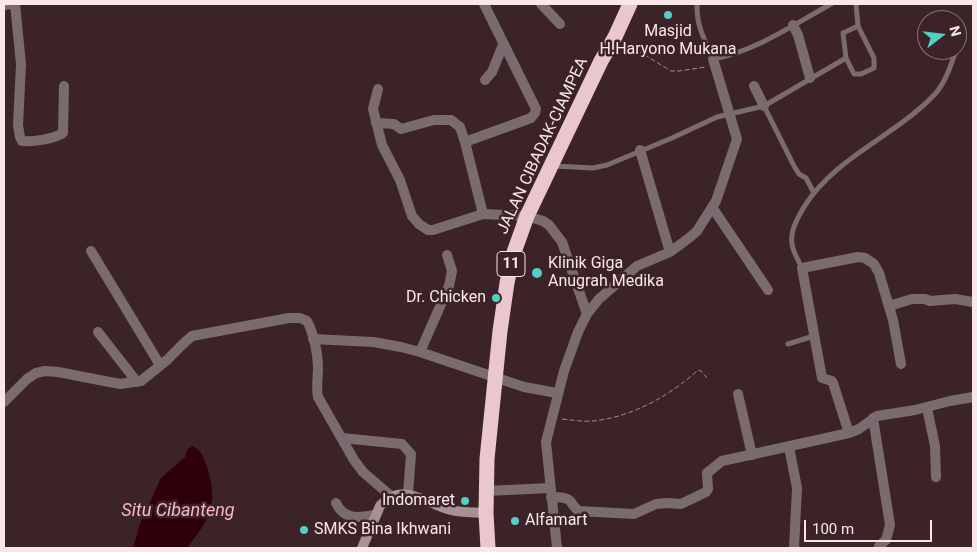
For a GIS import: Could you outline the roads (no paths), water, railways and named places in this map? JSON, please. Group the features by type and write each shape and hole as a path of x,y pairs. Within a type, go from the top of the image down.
{"highway":[{"name":"JALAN CIBADAK-CIAMPEA","path":"488,548 486,513 487,459 507,283 513,255 527,216 630,4"}],"main road":[{"path":"362,548 380,506 392,496 408,494 452,511 486,513"}],"street":[{"path":"4,6 10,4"},
{"path":"15,4 21,64 18,125 22,141 27,142 53,137 63,133 64,86"},
{"path":"465,142 530,118 535,113 535,104 503,45 484,4"},
{"path":"541,4 560,24"},
{"path":"793,25 798,35 810,78"},
{"path":"485,80 492,72 503,45"},
{"path":"557,548 546,442 557,394 578,332 587,314 599,298 631,270 670,252 697,231 712,207 736,143 737,136 713,60"},
{"path":"754,86 764,106"},
{"path":"378,89 373,109 376,123 382,145 400,180 412,216 428,230 483,214 527,216 543,221 549,225 562,242 587,314"},
{"path":"376,123 394,124 402,128 434,120 451,120 460,127 483,214"},
{"path":"640,150 670,252"},
{"path":"712,207 768,290"},
{"path":"91,251 160,365"},
{"path":"420,352 449,286 452,271 448,255"},
{"path":"849,433 833,383 822,378 802,268 858,257 865,258 874,264 889,306 902,364"},
{"path":"889,306 912,299 930,301 955,299 973,302"},
{"path":"4,402 27,379 36,373 45,371 58,372 120,384 137,382 167,360 192,336 289,318 300,318 307,321 318,359 316,385 318,397 363,472 392,496"},
{"path":"98,332 137,382"},
{"path":"313,338 385,344 420,352 524,387 557,394"},
{"path":"738,394 752,455"},
{"path":"486,491 551,492 567,498 571,501 574,508 579,511 634,514 656,504 667,502 681,504 706,492 708,489 708,473 720,462 789,448 860,430 873,418 890,413 927,408 973,397"},
{"path":"927,408 935,446 936,477"},
{"path":"873,418 890,525 886,540 879,548"},
{"path":"342,438 402,444 411,454 408,494"},
{"path":"789,448 797,488 794,548"},
{"path":"336,503 340,511 352,517 375,515"}],"lane":[{"path":"696,4 696,16 700,31 713,60 740,53 831,4"},
{"path":"856,4 856,19 874,58 874,68 860,74 854,74 846,58 843,33 858,26"},
{"path":"552,166 600,167 672,138 717,117 764,106 846,58"},
{"path":"802,268 793,248 792,236 798,217 814,193 839,168 934,96 940,88 953,60"},
{"path":"764,106 794,166 799,174 806,178 814,193"},
{"path":"788,344 814,336"}],"water":[{"name":"Situ Cibanteng","path":"192,446 198,449 203,457 211,480 212,501 207,519 202,528 187,548 133,548 140,524 161,478 185,457 187,450"}],"place":[{"name":"Masjid H.Haryono Mukana","path":"668,15"},
{"name":"Klinik Giga Anugrah Medika","path":"537,273"},
{"name":"Dr. Chicken","path":"496,298"},
{"name":"Indomaret","path":"465,501"},
{"name":"Alfamart","path":"515,521"},
{"name":"SMKS Bina Ikhwani","path":"304,530"}]}
